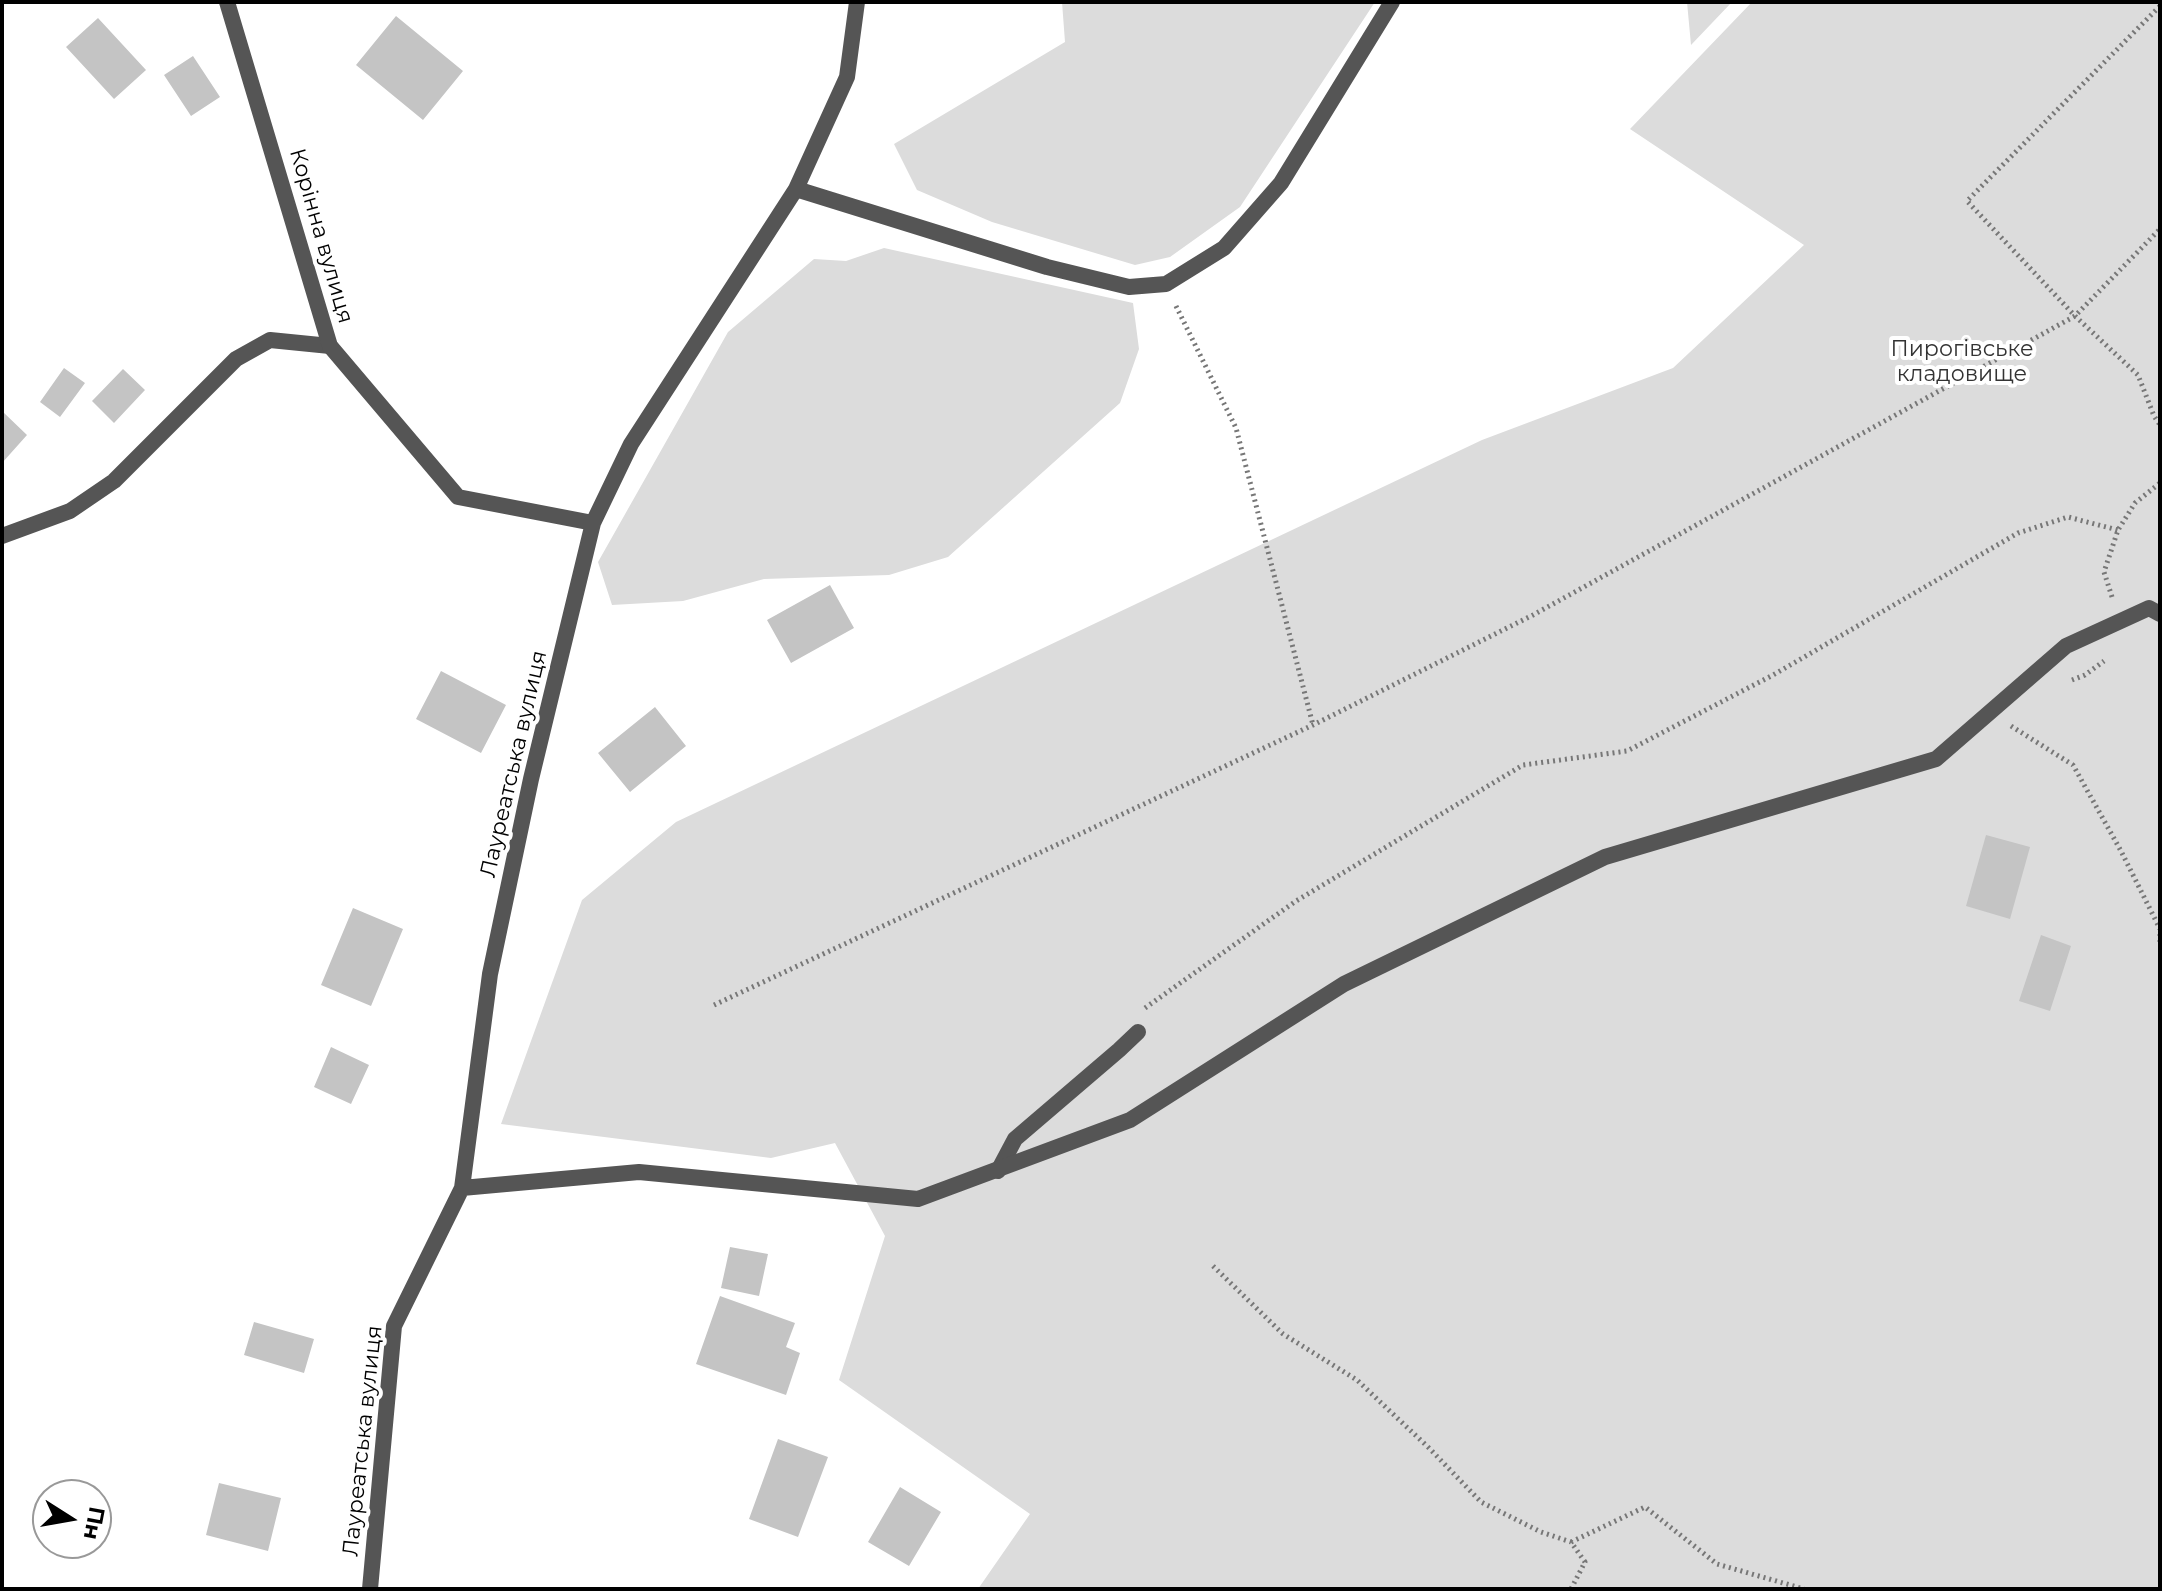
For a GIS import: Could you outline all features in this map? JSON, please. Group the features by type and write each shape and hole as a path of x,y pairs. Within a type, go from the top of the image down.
{"street":[{"name":"Корінна вулиця","path":"227,2 330,346 458,497 593,523"},
{"name":"Лауреатська вулиця","path":"370,1589 394,1326 462,1188 490,974 531,779 593,523 631,444 796,189 847,77 857,2"},
{"path":"796,189 1047,267 1129,287 1166,284 1224,248 1281,183 1392,2"},
{"path":"2,536 70,511 114,481 236,359 270,340 330,346"},
{"path":"462,1188 639,1172 918,1199 1130,1120 1344,984 1605,857 1936,759 2066,646 2149,608 2160,614"},
{"path":"998,1171 1015,1139 1138,1032"}],"path":[{"path":"2160,6 1967,201 2075,316 2138,375 2160,425"},
{"path":"714,1005 1313,725 1533,615 2075,316 2160,229"},
{"path":"1166,284 1236,428 1313,725"},
{"path":"2120,621 2104,572 2118,530 2135,503 2160,483"},
{"path":"1138,1032 1145,1007 1296,901 1523,765 1627,751 1773,675 2018,533 2068,517 2118,530"},
{"path":"2085,675 2104,661"},
{"path":"1990,713 2073,765 2160,929 2160,942"},
{"path":"1213,1266 1283,1334 1357,1380 1481,1502 1541,1532 1571,1542 1585,1562 1571,1589"},
{"path":"1571,1542 1645,1507 1717,1564 1804,1589"}],"green space":[{"path":"1062,2 1375,2 1240,207 1170,257 1135,265 992,222 917,190 894,144 1065,42"},
{"path":"1687,2 1732,2 1691,45"},
{"name":"Пирогівське кладовище","path":"1752,2 2160,2 2160,1589 978,1589 1030,1514 839,1380 885,1236 835,1143 771,1158 501,1124 582,900 676,822 1482,440 1673,368 1804,245 1630,129"},
{"path":"884,248 1133,303 1139,349 1120,403 948,557 889,575 764,579 683,601 612,605 598,562 728,332 814,259 846,261"}],"building":[{"path":"396,16 463,71 423,120 356,65"},
{"path":"98,18 146,70 114,99 66,47"},
{"path":"193,56 220,97 191,116 164,75"},
{"path":"64,368 85,383 60,417 40,402"},
{"path":"123,369 145,390 114,423 92,401"},
{"path":"2,411 27,435 2,463"},
{"path":"830,585 854,628 791,663 767,620"},
{"path":"441,671 506,705 481,753 416,719"},
{"path":"655,707 686,746 630,792 598,753"},
{"path":"1986,835 2030,847 2010,919 1966,906"},
{"path":"353,908 403,929 371,1006 321,985"},
{"path":"2041,935 2071,946 2050,1011 2019,1001"},
{"path":"331,1047 369,1065 351,1104 314,1087"},
{"path":"730,1247 768,1254 759,1296 721,1288"},
{"path":"720,1296 795,1323 786,1347 800,1353 786,1395 696,1364"},
{"path":"254,1322 314,1339 304,1373 244,1355"},
{"path":"778,1439 828,1457 798,1537 749,1519"},
{"path":"219,1483 281,1498 268,1551 206,1535"},
{"path":"900,1487 941,1512 909,1566 868,1542"}]}
